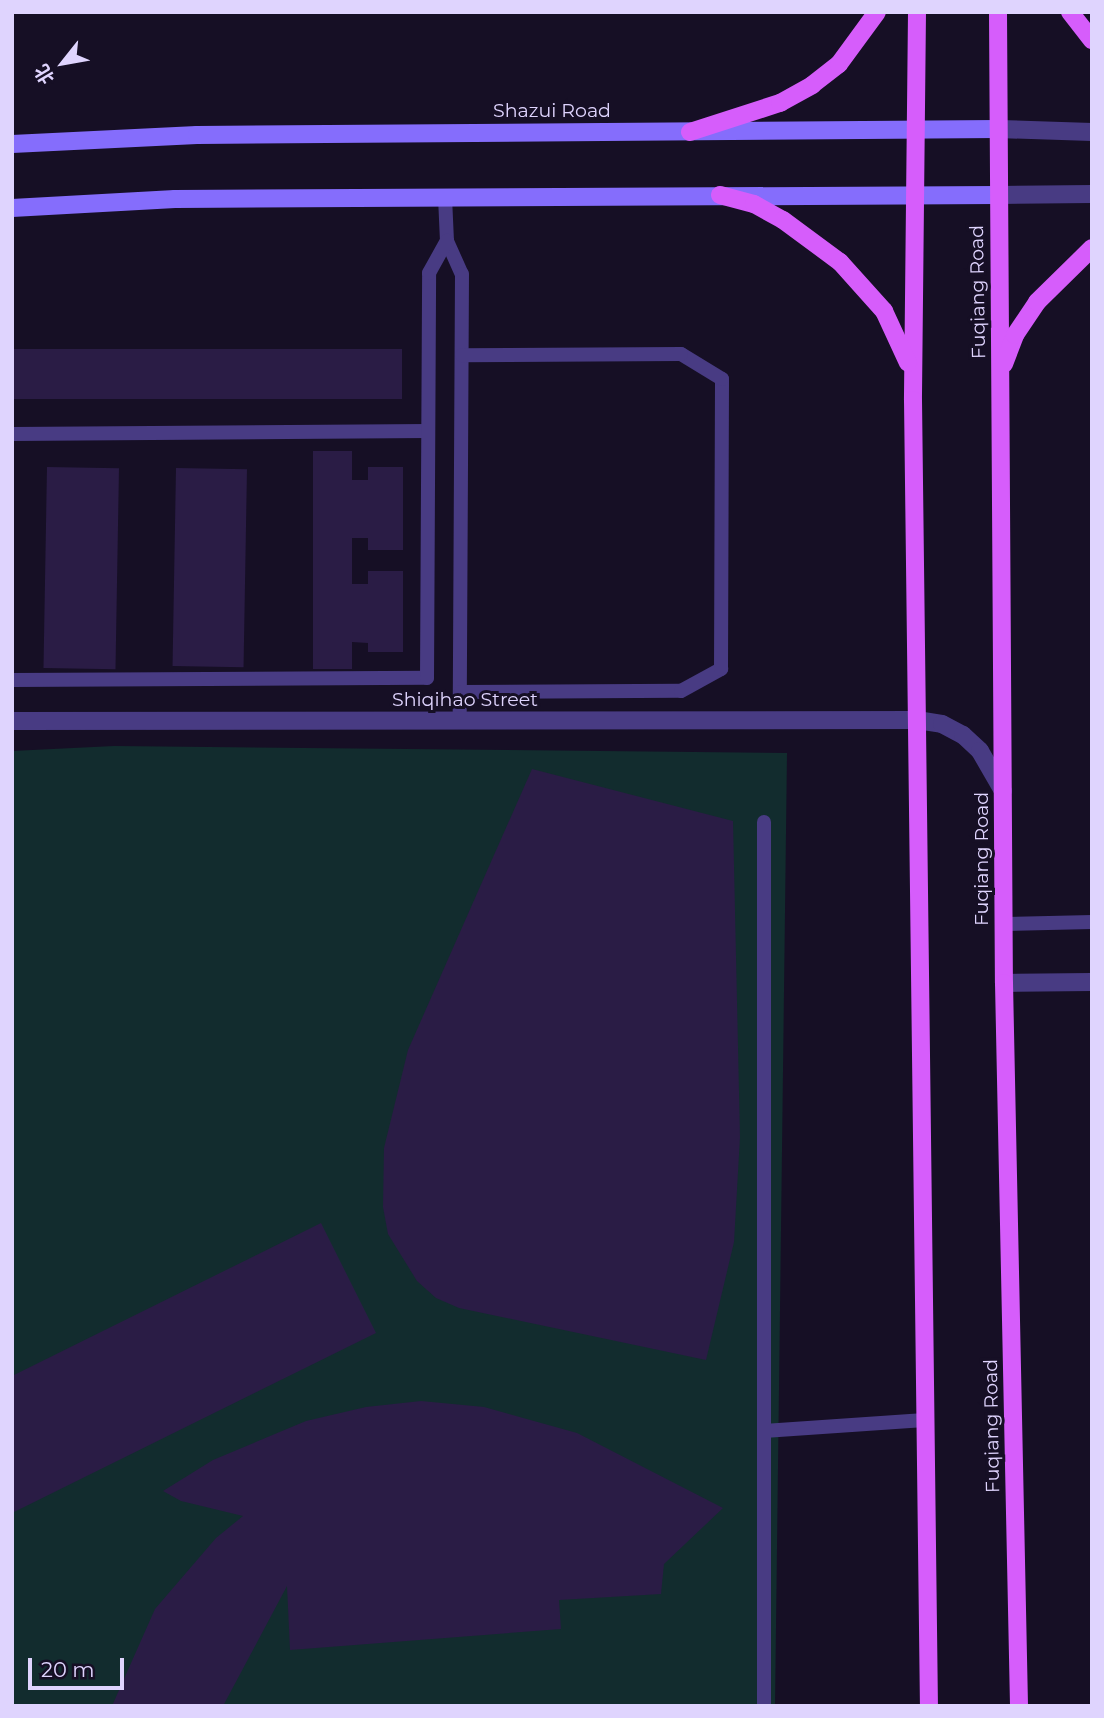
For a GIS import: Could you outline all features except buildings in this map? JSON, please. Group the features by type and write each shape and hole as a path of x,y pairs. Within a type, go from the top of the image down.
{"main road":[{"path":"690,132 780,103 812,85 839,64 877,12"},
{"path":"917,12 913,400 929,1706"},
{"name":"Fuqiang Road","path":"998,12 1004,983 1019,1706"},
{"path":"1070,12 1092,40"},
{"name":"Shazui Road","path":"12,145 197,135 998,129"},
{"path":"720,195 754,204 783,220 863,285 901,342 913,400"},
{"path":"12,208 175,199 998,195"},
{"path":"1000,373 1015,335 1037,302 1092,248"}],"street":[{"name":"Shazui Road","path":"998,129 1092,132"},
{"path":"998,195 1092,194"},
{"name":"Shiqihao Street","path":"12,721 917,720 942,724 963,735 986,760 1003,791"},
{"path":"1004,983 1092,982"}],"lane":[{"path":"446,197 447,241 462,274 460,722"},
{"path":"12,680 428,678 429,273 447,241"},
{"path":"461,692 681,691 721,669 722,407 722,379 681,354 462,355"},
{"path":"12,434 428,431"},
{"path":"764,822 764,1706"},
{"path":"1004,924 1092,922"},
{"path":"764,1431 925,1420"}],"green space":[{"path":"114,746 787,753 775,1706 12,1706 12,751"}]}
